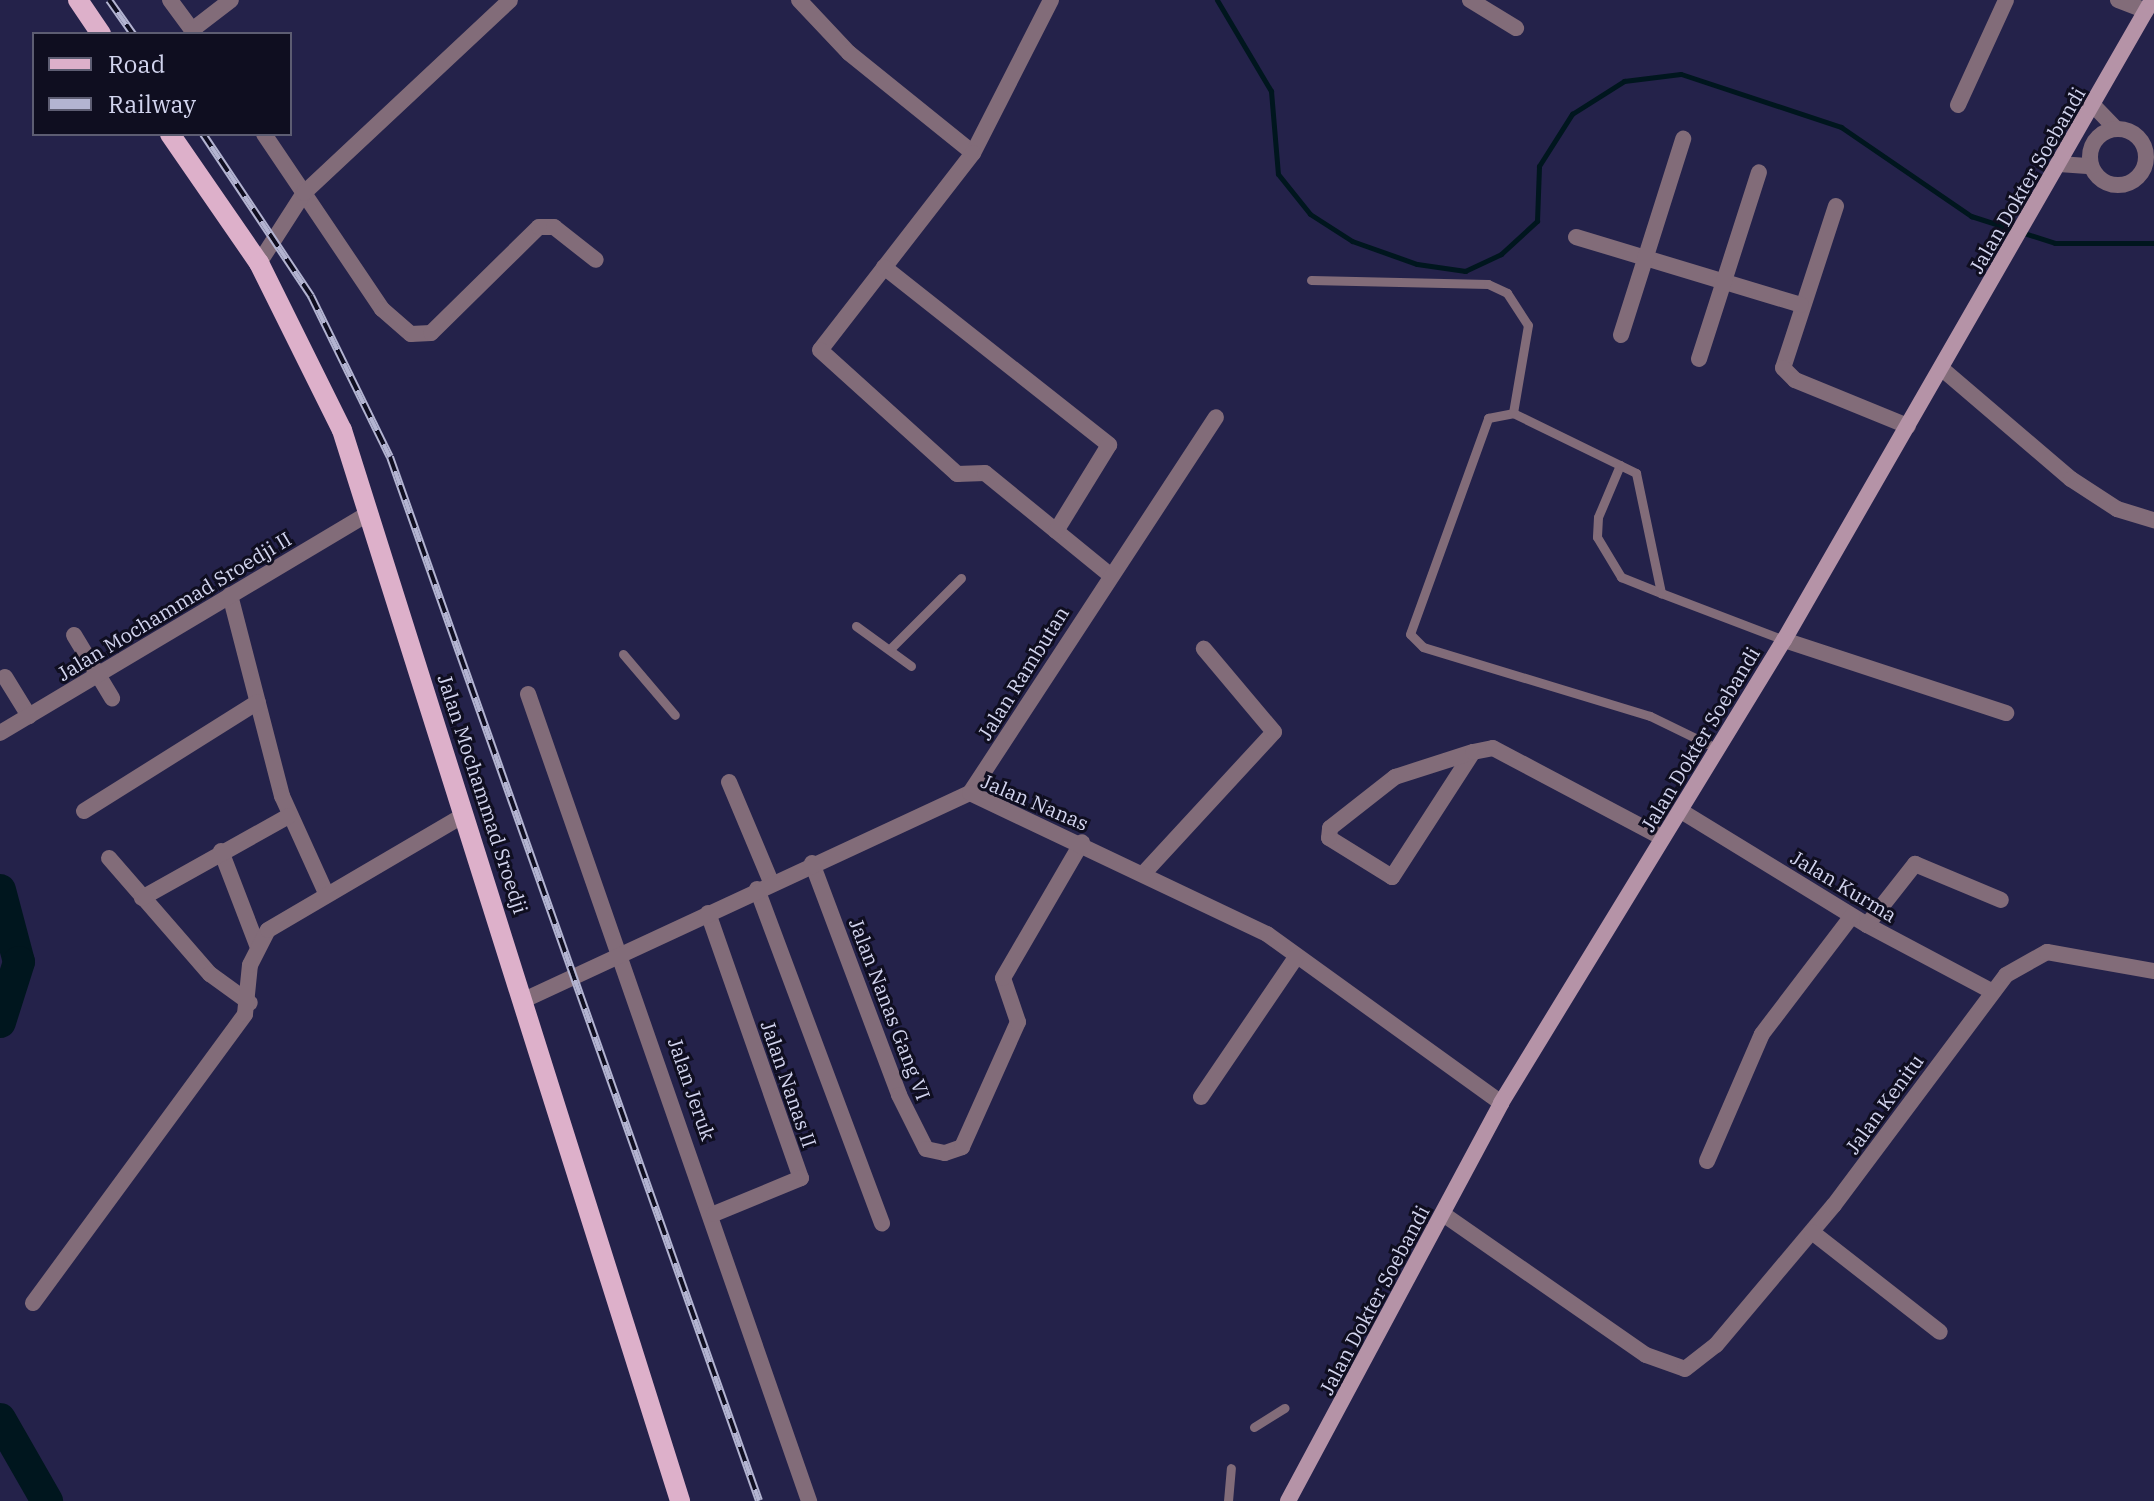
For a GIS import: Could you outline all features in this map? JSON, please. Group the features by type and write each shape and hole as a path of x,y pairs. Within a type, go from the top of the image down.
{"main road":[{"path":"78,0 100,32"},
{"name":"Jalan Dokter Soebandi","path":"1288,1501 1501,1103 1784,640 2149,6"},
{"name":"Jalan Mochammad Sroedji","path":"171,136 259,263 328,399 369,513 680,1501"}],"street":[{"path":"170,0 194,32 231,0"},
{"path":"259,263 304,193 510,0"},
{"path":"799,0 849,53 973,153"},
{"path":"1051,0 973,153 821,352 957,474 985,473 1109,574"},
{"path":"1470,0 1516,28"},
{"path":"1958,105 2006,0"},
{"path":"2118,0 2149,6"},
{"path":"2059,164 2091,166 2117,185 2149,170 2139,138 2116,129 2093,105"},
{"path":"2091,166 2094,141 2116,129"},
{"path":"265,136 391,321 411,334 431,333 539,227 554,227 596,260"},
{"path":"1621,335 1683,139"},
{"path":"1699,359 1759,172"},
{"path":"1836,206 1783,359 1789,375 1908,426"},
{"path":"1576,237 1646,255 1801,305"},
{"path":"884,267 1109,445 1056,531"},
{"path":"1941,368 2071,479 2117,509 2154,520"},
{"name":"Jalan Rambutan","path":"970,793 1109,574 1216,417"},
{"name":"Jalan Mochammad Sroedji II","path":"0,733 369,513"},
{"path":"230,595 289,816 325,891"},
{"path":"74,635 112,698"},
{"path":"1784,640 2006,713"},
{"path":"1143,874 1274,732 1204,649"},
{"path":"5,677 29,716"},
{"name":"Jalan Jeruk","path":"528,694 714,1214 809,1501"},
{"path":"84,811 258,702"},
{"path":"1473,752 1392,877 1329,838 1330,828 1395,777 1473,752 1500,748 1663,838"},
{"path":"729,782 882,1223"},
{"name":"Jalan Nanas","path":"524,1000 624,957 812,863 970,793 1082,842 1267,934 1501,1103"},
{"name":"Jalan Kurma","path":"1681,811 1867,925 1989,990"},
{"path":"257,945 276,922 325,891 464,815"},
{"path":"142,898 221,851 289,816"},
{"name":"Jalan Nanas Gang VI","path":"812,863 899,1095 926,1149 945,1153 962,1147 1018,1022 1001,983 1082,842"},
{"path":"33,1303 250,1003 257,945 221,851"},
{"path":"109,858 210,974 250,1003"},
{"path":"1867,925 1915,864 2001,900"},
{"name":"Jalan Nanas II","path":"708,913 801,1178 714,1214"},
{"path":"1707,1161 1762,1034 1852,916"},
{"name":"Jalan Kenitu","path":"1443,1214 1646,1355 1685,1369 1716,1345 1812,1232 1989,990 2047,952 2154,971"},
{"path":"1201,1097 1296,957"},
{"path":"1812,1232 1940,1332"}],"lane":[{"path":"1311,280 1488,284 1507,293 1528,325 1513,413"},
{"path":"1661,593 1643,484 1620,465 1513,413 1496,412 1487,422 1410,634 1423,647 1650,716 1718,749"},
{"path":"1620,465 1598,517 1597,537 1621,577 1784,640"},
{"path":"891,648 961,578"},
{"path":"856,626 891,648 911,666"},
{"path":"623,654 675,715"},
{"path":"1254,1427 1284,1408"},
{"path":"1228,1501 1231,1468"}],"waterway":[{"path":"1217,0 1271,91 1278,174 1310,214 1352,241 1417,264 1465,271 1501,254 1537,221 1539,166 1572,114 1624,81 1681,74 1841,127 1971,216 2055,243 2154,243"},
{"path":"0,890 19,962 0,1022"},
{"path":"0,1419 47,1501"}],"railway":[{"path":"109,0 132,32"},
{"path":"204,136 311,296 390,457 759,1501"}]}
